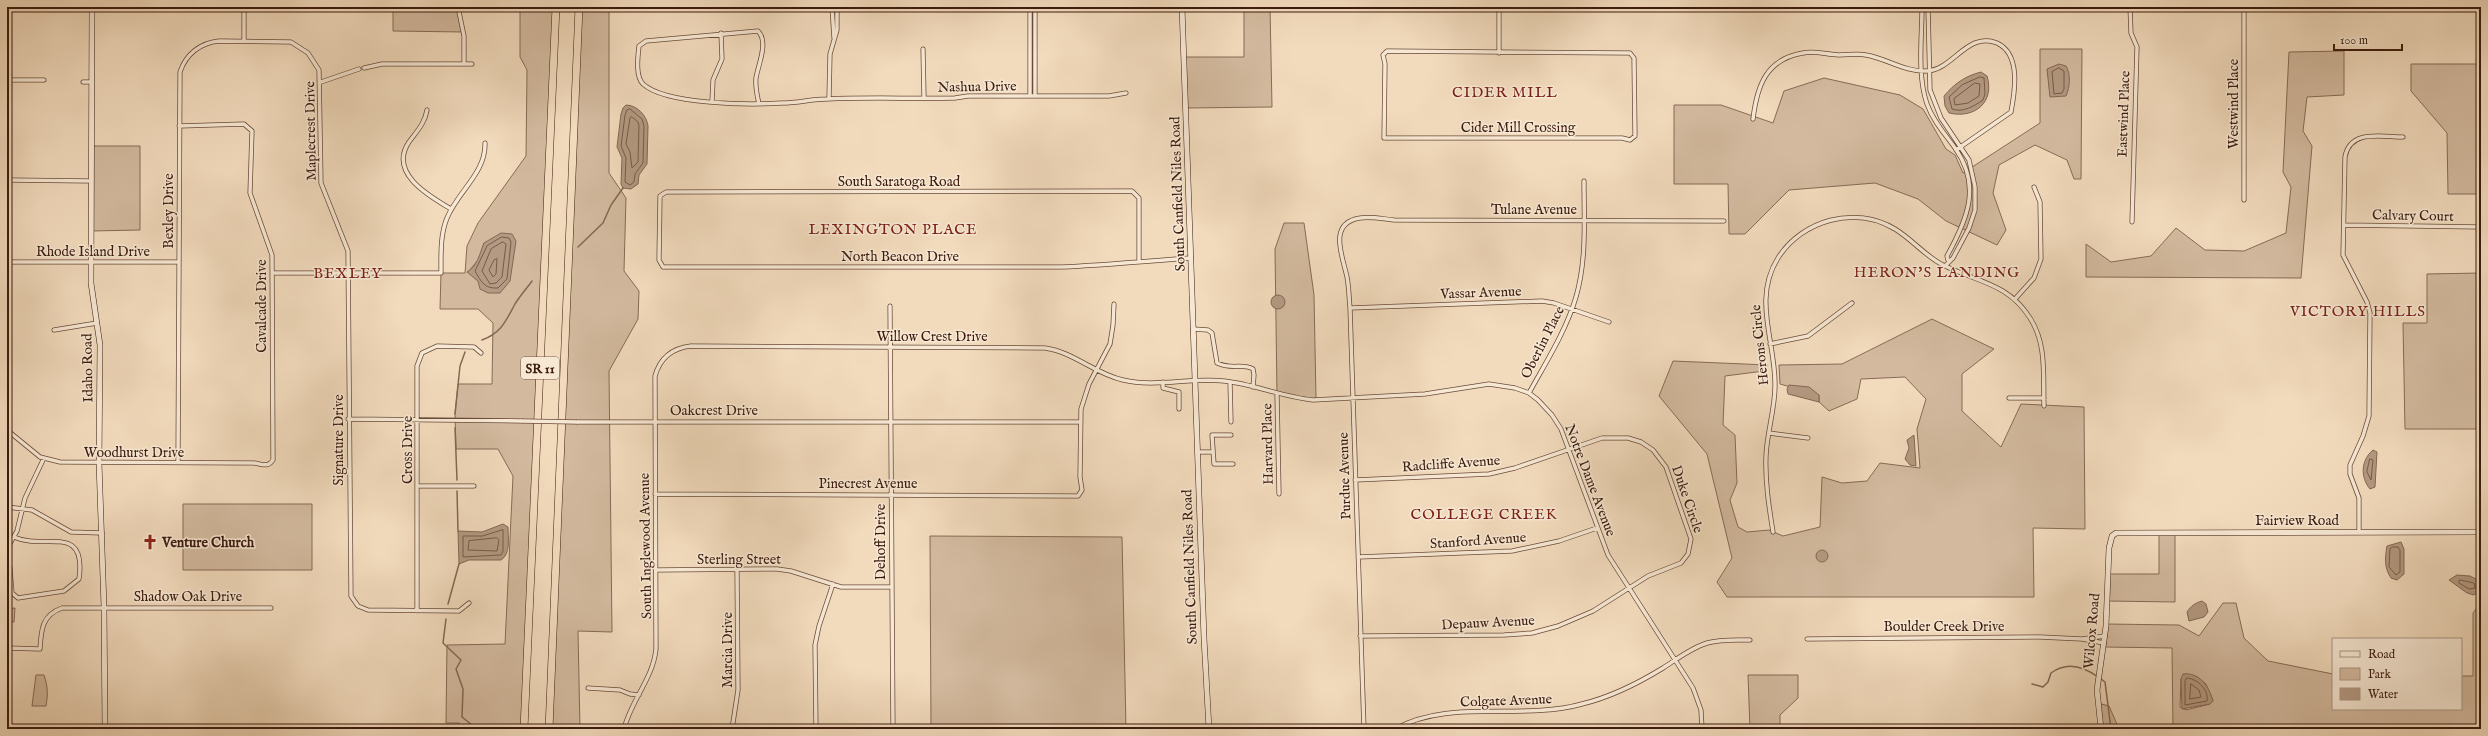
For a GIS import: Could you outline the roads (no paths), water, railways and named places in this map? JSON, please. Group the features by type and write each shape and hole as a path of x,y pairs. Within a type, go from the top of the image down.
{"highway":[{"name":"SR 11","path":"524,729 556,7"},
{"name":"SR 11","path":"549,729 579,7"}],"street":[{"name":"Idaho Road","path":"92,7 91,262 92,292 100,345 99,463 104,607 105,729"},
{"path":"244,7 244,41"},
{"path":"458,7 464,36 464,64"},
{"path":"832,7 834,38"},
{"path":"829,98 830,54 837,30 837,7"},
{"path":"1030,7 1030,96"},
{"path":"1035,7 1035,96"},
{"name":"South Canfield Niles Road","path":"1182,7 1204,638 1209,729"},
{"path":"1499,7 1499,52"},
{"path":"1922,7 1922,71 1925,96 1930,112 1956,150 1966,173 1970,200 1966,218 1947,256 1948,260"},
{"path":"1928,7 1928,71 1930,90 1936,108 1961,146 1971,166 1976,198 1969,228 1953,258 1948,260 1944,266"},
{"name":"Eastwind Place","path":"2130,7 2131,33 2137,47 2132,222"},
{"name":"Westwind Place","path":"2244,7 2244,200"},
{"name":"Nashua Drive","path":"759,104 756,85 762,56 760,32 755,30 646,41 639,46 639,78 643,84 672,97 712,102 759,104 829,98 1109,96 1126,93"},
{"path":"712,102 713,80 722,59 721,34"},
{"name":"Maplecrest Drive","path":"244,41 283,41 299,46 315,62 320,82 321,183 346,242 348,273"},
{"name":"Bexley Drive","path":"178,463 179,77 187,58 196,48 208,42 244,41"},
{"path":"1753,119 1756,96 1763,77 1784,60 1803,52 1866,55 1907,69 1928,71 1941,67 1960,52 1978,41 1997,43 2008,52 2014,66 2015,93 2012,112 1956,150"},
{"path":"923,49 924,98"},
{"name":"Cider Mill Crossing","path":"1389,50 1397,52 1499,52 1630,52 1634,58 1635,136 1630,140 1622,138 1384,138 1385,52 1389,50"},
{"path":"364,68 382,64 472,64"},
{"path":"1030,65 1035,65"},
{"path":"320,82 359,69"},
{"path":"7,80 44,80"},
{"path":"83,82 91,82"},
{"path":"427,110 422,126 406,147 404,165 407,174 414,183 451,209"},
{"name":"Cavalcade Drive","path":"179,126 231,126 241,124 250,128 250,192 271,248 273,273 272,442 274,457 270,464"},
{"path":"2359,532 2359,498 2350,474 2350,465 2363,436 2368,416 2370,313 2367,302 2343,255 2346,148 2353,140 2362,137 2403,137"},
{"path":"273,273 441,273 443,232 451,209 483,161 485,143"},
{"path":"7,180 91,181"},
{"name":"Oberlin Place","path":"1529,393 1561,336 1572,309 1581,276 1584,221 1584,181"},
{"path":"2016,299 2034,278 2041,258 2040,202 2034,187"},
{"name":"South Saratoga Road","path":"661,266 659,260 662,194 666,192 1132,191 1137,194 1139,198 1139,262"},
{"name":"Tulane Avenue","path":"1346,226 1354,220 1366,217 1394,220 1724,221"},
{"name":"Herons Circle","path":"1773,532 1766,490 1766,457 1775,387 1766,321 1765,294 1771,270 1788,245 1802,233 1820,223 1848,218 1876,221 1901,233 1928,256 1944,266 1990,284 2016,299 2034,324 2042,345 2044,406"},
{"name":"Calvary Court","path":"2344,225 2481,227"},
{"name":"Purdue Avenue","path":"1346,226 1338,242 1347,279 1350,308 1364,729"},
{"name":"North Beacon Drive","path":"661,266 1054,267 1191,258"},
{"name":"Rhode Island Drive","path":"7,262 178,262"},
{"name":"Signature Drive","path":"348,273 350,591 356,604 368,610 417,611"},
{"name":"Vassar Avenue","path":"1350,308 1542,301 1572,309 1609,322"},
{"path":"1770,344 1808,336 1852,303"},
{"path":"1080,422 1084,396 1111,337 1114,304"},
{"name":"Dehoff Drive","path":"890,306 893,729"},
{"path":"54,330 97,322"},
{"path":"1193,329 1208,330 1212,333 1217,363 1226,368 1253,368 1253,387"},
{"name":"Cross Drive","path":"417,611 417,366 422,353 437,346 449,345 474,347 481,354"},
{"name":"Willow Crest Drive","path":"664,358 675,350 691,346 1045,348 1066,353 1097,369 1128,382 1195,381"},
{"name":"South Inglewood Avenue","path":"624,729 638,695 651,672 656,654 655,376 664,358"},
{"name":"Notre Dame Avenue","path":"1195,381 1230,382 1277,394 1313,400 1425,394 1489,384 1511,386 1529,393 1552,415 1561,429 1608,555 1676,660 1698,699 1702,729"},
{"path":"1163,382 1163,388 1179,392 1179,409"},
{"path":"1230,382 1231,422"},
{"name":"Harvard Place","path":"1277,394 1279,494"},
{"path":"2009,398 2044,398"},
{"name":"Oakcrest Drive","path":"348,419 561,422 1080,422"},
{"name":"Pinecrest Avenue","path":"655,494 1064,495 1074,497 1079,495 1082,487 1080,477 1080,422"},
{"name":"Woodhurst Drive","path":"7,430 33,452 44,458 60,462 270,464"},
{"path":"1769,433 1808,438"},
{"path":"1231,435 1212,435 1213,452 1214,464 1233,464"},
{"name":"Duke Circle","path":"1568,449 1602,438 1628,438 1641,442 1653,450 1666,467 1690,534 1691,549 1681,563 1658,571 1630,588"},
{"name":"Radcliffe Avenue","path":"1355,480 1489,474 1515,468 1568,449"},
{"path":"1198,452 1213,452"},
{"path":"14,537 25,542 55,540 70,544 79,554 81,565 79,579 64,591 18,598 12,593 7,556 8,547 14,537 25,498 44,458"},
{"path":"418,486 474,486"},
{"path":"7,507 23,507 32,510 71,532 102,533"},
{"name":"Stanford Avenue","path":"1358,557 1512,551 1559,541 1597,528"},
{"name":"Fairview Road","path":"2114,535 2120,532 2481,532"},
{"name":"Wilcox Road","path":"2101,729 2097,690 2104,643 2109,548 2114,535"},
{"name":"Marcia Drive","path":"732,729 738,690 737,569"},
{"name":"Sterling Street","path":"656,570 786,570 848,587 892,587"},
{"path":"816,729 815,645 819,626 833,584"},
{"name":"Depauw Avenue","path":"1360,636 1504,636 1532,633 1578,619 1630,588"},
{"path":"417,611 459,611 469,603"},
{"name":"Shadow Oak Drive","path":"7,648 40,649 42,626 55,610 62,608 271,608"},
{"name":"Boulder Creek Drive","path":"2082,639 2104,636"},
{"name":"Boulder Creek Drive","path":"1807,639 2040,637 2082,639 2104,643"},
{"name":"Colgate Avenue","path":"1395,729 1416,718 1435,714 1534,712 1583,704 1629,687 1709,643 1750,640"},
{"path":"588,688 620,690 638,695"}],"water":[{"path":"2059,64 2066,66 2069,73 2069,85 2066,96 2050,97 2047,69"},
{"path":"1981,72 1987,76 1989,85 1988,94 1985,101 1975,111 1958,114 1949,113 1945,106 1944,96 1960,81"},
{"path":"626,105 630,105 638,109 646,118 648,126 647,164 639,175 638,184 631,189 623,188 621,184 622,158 617,147 621,114"},
{"path":"501,233 512,234 516,241 510,281 500,293 488,293 480,289 478,281 467,272 476,263 484,243"},
{"path":"1275,295 1281,295 1285,299 1285,305 1281,309 1275,309 1271,305 1271,299"},
{"path":"1789,385 1809,387 1819,395 1819,402 1788,394 1787,389"},
{"path":"1914,435 1916,466 1910,465 1905,459 1909,448 1907,440"},
{"path":"2373,450 2377,452 2375,487 2370,489 2363,474 2363,469 2366,459"},
{"path":"503,524 508,527 508,550 501,560 469,560 459,564 458,531 482,532"},
{"path":"2401,542 2404,549 2404,574 2397,580 2391,578 2389,574 2386,566 2386,555 2387,546"},
{"path":"1822,550 1826,552 1828,556 1826,560 1822,562 1818,560 1816,556 1818,552"},
{"path":"2457,575 2470,576 2478,580 2480,589 2474,595 2467,593 2449,580"},
{"path":"2202,601 2206,604 2208,612 2204,617 2189,621 2187,612 2193,605"},
{"path":"2183,674 2194,675 2206,685 2213,701 2210,704 2182,709 2181,679"}],"waterway":[{"path":"578,247 603,223 611,205 623,188"},
{"path":"482,340 499,330 506,321 517,301 532,281"},
{"path":"455,414 460,366 465,352"},
{"path":"455,428 457,480"},
{"path":"457,491 458,531"},
{"path":"448,604 459,564"},
{"path":"446,619 443,643 461,660 456,669 463,689 462,717 472,725 472,729"},
{"path":"2032,684 2043,687 2048,682 2051,673 2057,669 2069,666 2075,666 2087,670 2098,677"},
{"path":"2101,679 2105,682 2111,729"}],"place":[{"name":"Venture Church","path":"150,542"}],"district":[{"name":"CIDER MILL","path":"1505,92"},
{"name":"LEXINGTON PLACE","path":"893,229"},
{"name":"HERON'S LANDING","path":"1937,272"},
{"name":"BEXLEY","path":"348,273"},
{"name":"VICTORY HILLS","path":"2358,311"},
{"name":"COLLEGE CREEK","path":"1484,514"}]}
